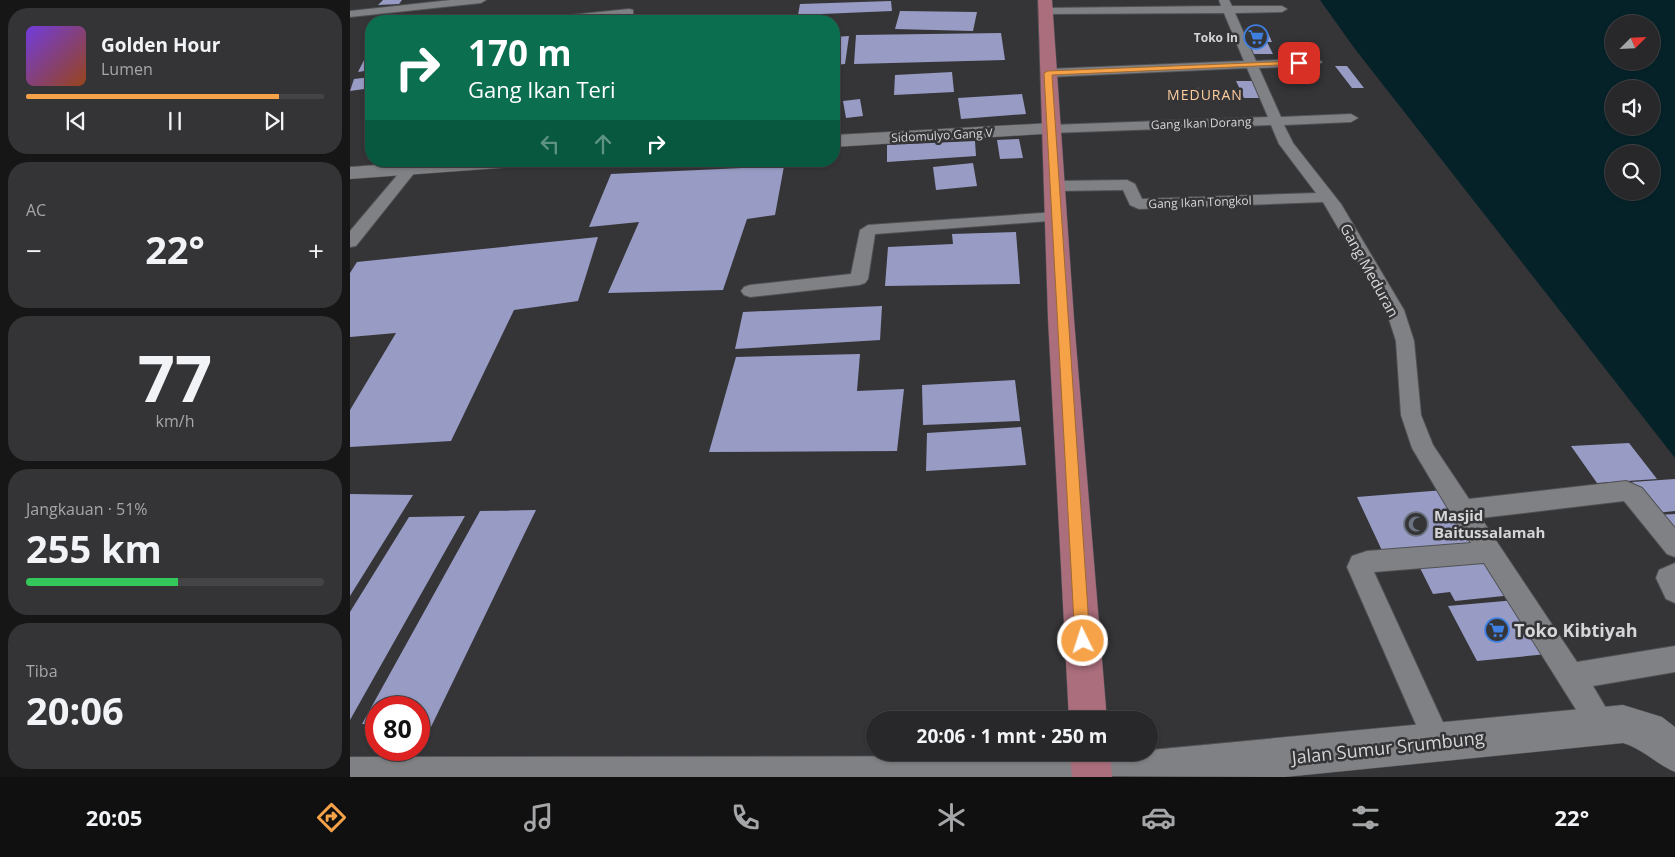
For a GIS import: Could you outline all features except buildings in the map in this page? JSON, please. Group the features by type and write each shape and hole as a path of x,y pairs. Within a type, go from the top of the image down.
{"highway":[{"path":"1045,6 1054,186 1087,711"},
{"path":"1091,761 1092,777"}],"street":[{"name":"Sidomulyo Gang V","path":"840,141 1051,129"},
{"path":"350,173 436,167"},
{"name":"Jalan Sumur Srumbung","path":"350,777 1092,777 1623,724 1642,728 1662,740 1675,752"}],"lane":[{"path":"350,14 481,0"},
{"path":"629,15 633,0"},
{"path":"1045,6 1226,5 1282,9"},
{"name":"Gang Meduran","path":"1226,5 1250,65 1290,149 1327,197 1397,315 1405,341 1406,373 1411,415 1417,436 1461,510 1602,725"},
{"path":"1048,73 1316,62"},
{"name":"Gang Ikan Dorang","path":"1051,129 1351,118"},
{"path":"350,242 410,169"},
{"name":"Gang Ikan Tongkol","path":"1054,186 1127,185 1130,187 1135,202 1139,204 1327,197"},
{"path":"750,291 859,279 868,230 1056,218"},
{"path":"1461,510 1626,491 1636,497 1675,546"},
{"path":"1438,742 1359,567 1367,562 1488,552"},
{"path":"1675,574 1670,574 1668,578 1675,591"},
{"path":"1570,677 1675,659"}],"path":[{"path":"1188,67 1203,98 1210,100"}],"water":[{"path":"1320,0 1675,0 1675,458 1355,49"}],"place":[{"name":"Toko In","path":"1256,37"},
{"name":"Masjid Baitussalamah","path":"1416,524"},
{"name":"Toko Kibtiyah","path":"1497,630"}],"district":[{"name":"MEDURAN","path":"1205,94"}],"route":[{"path":"1083,641 1061,319 1048,73 1299,63"}]}
